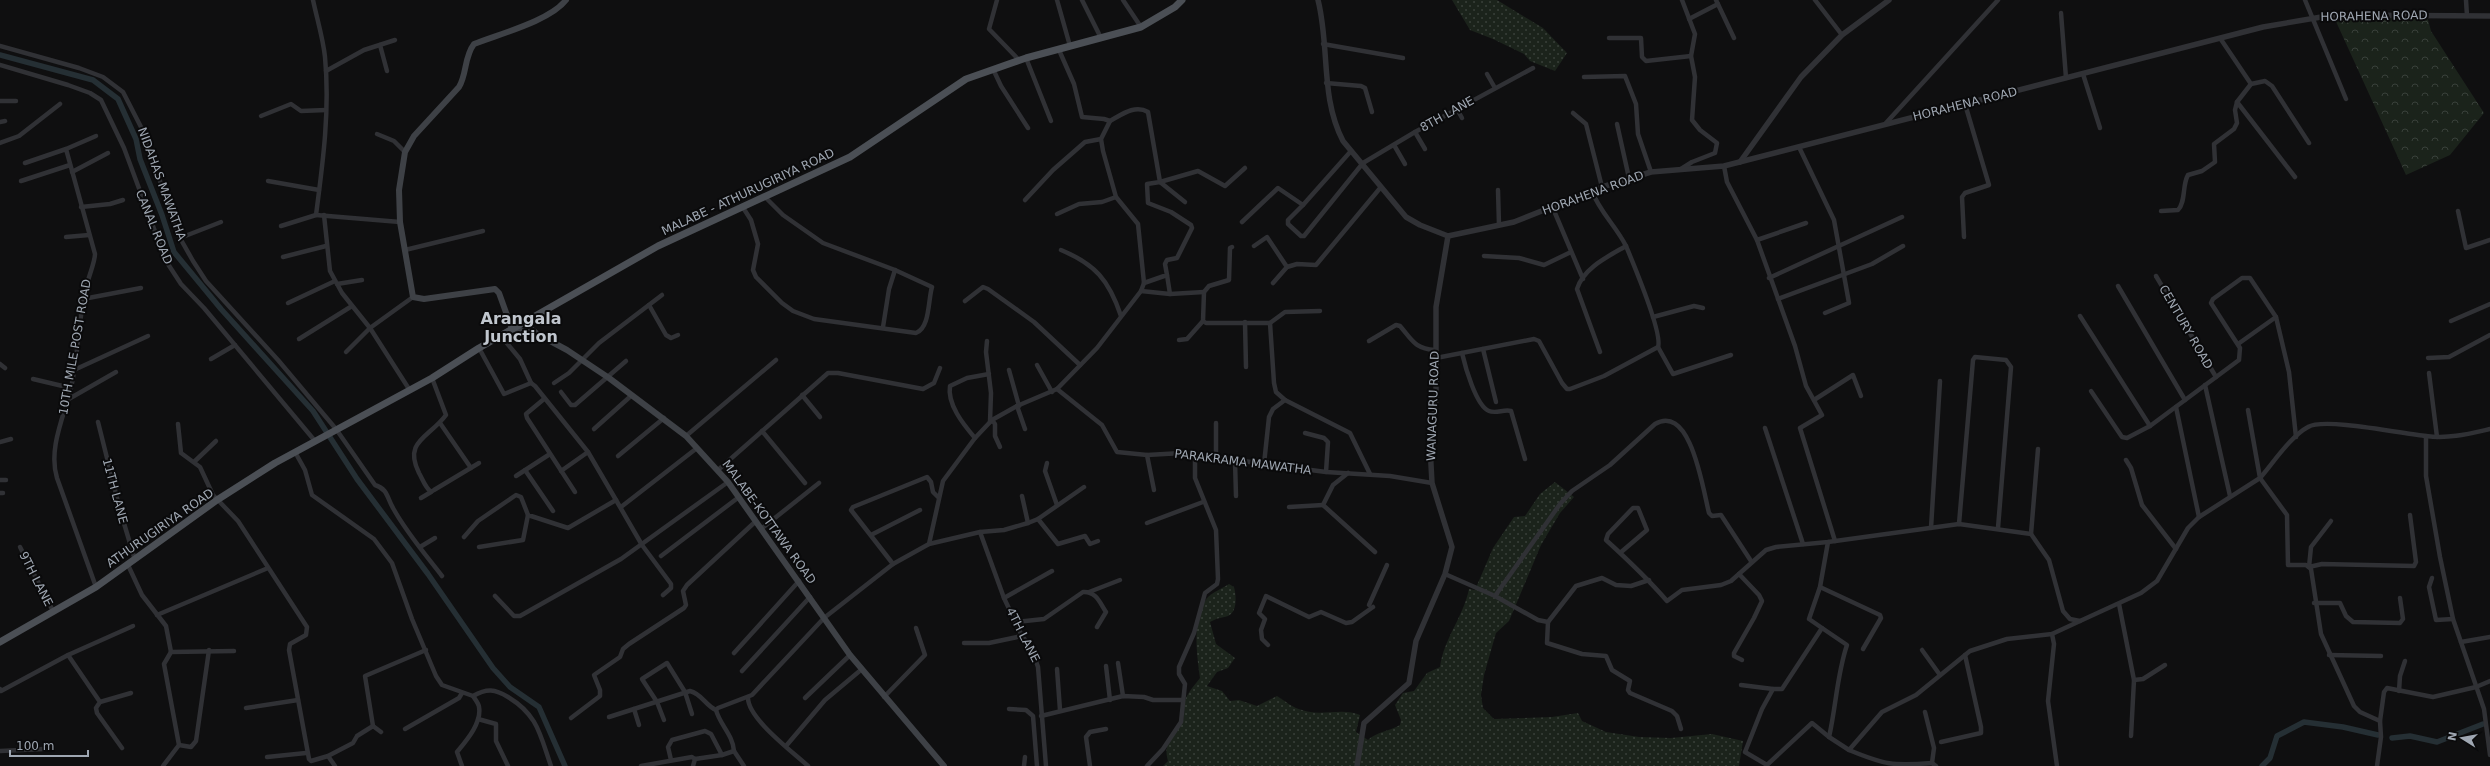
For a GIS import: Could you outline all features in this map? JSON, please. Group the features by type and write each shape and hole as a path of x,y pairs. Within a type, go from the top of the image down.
{"main road":[{"path":"512,329 499,292 495,289 424,299 413,297 400,222 399,190 405,152 414,136 459,87 464,78 469,51 474,44 540,18 556,10 566,0"},
{"name":"MALABE - ATHURUGIRIYA ROAD","path":"334,430 432,378 512,329 658,246 850,157 958,83 1023,59 1141,27 1175,7 1182,0"},
{"path":"523,323 539,335"},
{"name":"MALABE-KOTTAWA ROAD","path":"512,329 539,335 582,360 664,418 686,436 728,482 850,655 944,766"},
{"name":"ATHURUGIRIYA ROAD","path":"0,642 96,587 217,500 334,430"}],"street":[{"path":"313,0 325,55 326,71 326,110 316,215"},
{"path":"997,0 989,29 1023,59 1051,121"},
{"path":"1057,0 1070,46"},
{"path":"1082,0 1100,38"},
{"path":"1122,0 1141,27"},
{"path":"1318,0 1326,83 1336,128 1351,151 1406,217 1420,226 1448,236"},
{"path":"1680,170 1692,162 1715,153 1718,148 1717,142 1700,130 1692,120 1695,77 1691,56 1695,34 1682,0"},
{"path":"1815,0 1842,35"},
{"path":"1739,162 1801,77 1842,35 1890,0"},
{"path":"1886,123 1998,0"},
{"path":"2305,0 2346,99"},
{"path":"2466,0 2467,16"},
{"path":"1689,19 1717,2 1734,38"},
{"path":"2061,13 2066,78"},
{"name":"HORAHENA ROAD","path":"1448,236 1500,226 1602,187 1651,172 1724,166 1799,148 1886,123 2220,38 2311,17 2332,15 2490,16"},
{"path":"1608,38 1641,38 1642,57 1646,61 1691,56"},
{"path":"2220,38 2251,84"},
{"path":"326,71 364,50 395,40"},
{"path":"1323,44 1403,58"},
{"path":"380,45 387,71"},
{"name":"NIDAHAS MAWATHA","path":"0,46 79,68 103,77 123,92 141,127 180,238 206,281 278,360 334,430"},
{"path":"1059,50 1074,84 1082,116 1104,118 1110,121"},
{"name":"CANAL ROAD","path":"0,65 68,85 90,93 101,100 124,148 166,261 180,284 317,440"},
{"name":"8TH LANE","path":"1303,205 1288,220 1288,224 1301,236 1304,236 1363,164 1415,132 1533,68"},
{"path":"993,70 1001,86 1028,128"},
{"path":"1487,74 1495,88"},
{"path":"2083,74 2100,128"},
{"path":"1584,77 1625,76 1636,104 1638,134 1651,172"},
{"path":"2161,211 2178,210 2182,206 2184,181 2188,175 2202,171 2215,162 2212,147 2234,129 2237,123 2235,110 2237,102 2251,84 2265,81 2272,86 2309,143"},
{"path":"1326,83 1361,86 1365,88 1372,112"},
{"path":"0,101 16,101"},
{"path":"2237,102 2295,176"},
{"path":"0,143 19,136 60,104"},
{"path":"261,116 291,104 301,111 326,110"},
{"path":"1964,237 1962,197 1965,193 1990,186 1965,104"},
{"path":"929,544 938,496 943,481 975,438 991,421 1018,406 1057,389 1097,348 1141,291 1144,283 1138,224 1116,198 1101,139 1110,121 1134,110 1143,109 1148,112 1160,182 1185,202"},
{"path":"1457,109 1462,118"},
{"path":"1573,113 1586,124 1602,187"},
{"path":"1617,124 1630,178"},
{"path":"1415,132 1425,149"},
{"path":"377,134 394,141 405,152"},
{"path":"25,163 66,149 96,136"},
{"path":"1026,200 1053,170 1085,142 1101,139"},
{"path":"1394,145 1406,164"},
{"path":"1799,148 1834,220 1840,244 1849,303 1825,313"},
{"name":"10TH MILE POST ROAD","path":"66,149 95,260 89,272 71,388 57,444 55,470 96,587"},
{"path":"1242,222 1278,188 1303,205 1351,151"},
{"path":"72,172 108,153"},
{"path":"21,181 70,165"},
{"path":"1724,166 1727,182 1756,240 1778,299 1795,346 1806,386 1822,415 1800,428 1835,541"},
{"path":"1170,294 1165,264 1167,260 1176,258 1192,228 1191,225 1171,212 1148,202 1147,184 1160,182 1198,171 1225,186 1245,168"},
{"path":"268,181 319,190"},
{"path":"1273,283 1287,267 1297,264 1316,265 1382,187"},
{"path":"1498,190 1500,226"},
{"path":"1592,191 1596,204 1621,234 1654,317 1659,341 1658,346 1673,374 1731,355"},
{"path":"742,206 751,220 758,244 753,270 756,277 782,302 793,310 814,319 883,327 916,333 921,331 925,325 932,287 895,270 811,236 783,215 764,196"},
{"path":"1057,214 1079,204 1102,202 1116,198"},
{"path":"81,207 110,204 123,200"},
{"path":"1552,206 1583,279"},
{"path":"2458,211 2466,248 2490,240"},
{"path":"281,226 316,215 400,222"},
{"path":"324,215 326,246 330,271 336,283 370,328 409,389"},
{"path":"1769,278 1840,244 1902,217"},
{"path":"180,238 221,222"},
{"path":"1756,240 1806,223"},
{"path":"405,250 483,230"},
{"path":"66,237 89,235"},
{"name":"WANAGURU ROAD","path":"1357,766 1364,723 1409,684 1416,641 1445,574 1452,542 1432,484 1430,446 1436,399 1436,307 1448,236"},
{"path":"1254,246 1266,237 1287,267"},
{"path":"283,257 326,246"},
{"path":"1179,340 1187,340 1203,321 1204,292 1209,286 1229,280 1230,248 1232,246"},
{"path":"1600,352 1577,289 1583,279 1596,264 1626,246"},
{"path":"1778,299 1844,273 1872,264 1903,246"},
{"path":"1061,250 1093,267 1105,281 1121,316"},
{"path":"1484,256 1518,258 1544,265 1571,252"},
{"path":"883,327 889,289 895,270"},
{"path":"1144,283 1167,275"},
{"name":"CENTURY ROAD","path":"2156,276 2216,378"},
{"path":"2091,391 2122,437 2127,438 2150,426 2239,360 2240,348 2211,304 2213,299 2242,278 2250,278 2276,317 2289,372 2296,437"},
{"path":"288,303 336,283 362,280"},
{"path":"2118,286 2185,400"},
{"path":"965,301 983,287 988,289 1034,322 1080,365"},
{"path":"84,299 141,288"},
{"path":"1141,291 1170,294 1204,292"},
{"path":"554,383 569,373 599,343 662,295"},
{"path":"346,352 370,328 413,297"},
{"path":"2450,321 2490,304"},
{"path":"649,305 666,335 672,338 678,335"},
{"path":"299,338 352,306"},
{"path":"1654,317 1694,306 1703,308"},
{"path":"1203,321 1206,323 1270,323 1285,312 1320,311"},
{"path":"2080,316 2150,426"},
{"path":"2238,344 2276,317"},
{"path":"1245,322 1246,367"},
{"path":"1270,323 1276,392 1285,400 1350,433 1370,474"},
{"path":"1369,341 1396,325 1400,326 1417,346 1423,349 1435,350"},
{"path":"2428,358 2449,357 2490,335"},
{"path":"74,370 148,336"},
{"path":"501,336 520,359 531,383 588,452 642,545 672,584 671,588 663,594"},
{"path":"1436,358 1534,340 1539,341 1562,383 1567,389 1570,389 1604,376 1658,346"},
{"path":"987,341 986,352 991,393 991,421 995,424 995,436 1000,447"},
{"path":"211,359 235,345"},
{"path":"480,348 504,394 531,383"},
{"path":"1483,349 1496,402"},
{"path":"1462,353 1466,373 1486,409 1493,412 1511,411 1524,459"},
{"path":"1960,524 1973,360 1975,357 2006,360 2011,367 1998,528"},
{"path":"686,436 776,360"},
{"path":"561,392 573,406 609,378 626,361"},
{"path":"0,364 5,368"},
{"path":"1037,365 1052,392"},
{"path":"718,470 828,373 924,389 934,383 940,368"},
{"path":"1009,370 1025,428"},
{"path":"67,400 116,372"},
{"path":"2429,373 2437,437"},
{"path":"975,438 953,406 949,394 950,386 967,378 989,374"},
{"path":"1814,400 1853,374 1861,396"},
{"path":"430,492 413,461 413,454 418,443 440,423 446,415 432,378"},
{"path":"33,379 71,388"},
{"path":"1930,528 1940,381"},
{"path":"2205,385 2230,496"},
{"name":"PARAKRAMA MAWATHA","path":"1057,389 1102,425 1117,452 1195,455 1326,472 1370,474 1432,484"},
{"path":"802,395 820,417"},
{"path":"594,429 632,396"},
{"path":"544,399 526,414 527,418 575,492"},
{"path":"1264,464 1269,417 1273,409 1285,400"},
{"path":"2176,407 2199,517"},
{"path":"2248,410 2260,478 2287,515 2288,565 2309,567 2322,564 2414,566 2416,562 2410,515"},
{"path":"618,456 664,418"},
{"path":"1495,596 1560,504 1572,491 1610,465 1655,424 1662,420 1673,421 1690,440 1708,513 1712,516 1721,515 1750,561"},
{"name":"11TH LANE","path":"98,422 120,510 135,560"},
{"path":"440,423 471,468"},
{"path":"1216,423 1216,458"},
{"path":"178,424 182,453 200,467 217,500 238,521 307,627 306,635 289,647 306,752 311,761 328,756 353,743 357,736 373,726"},
{"path":"1849,750 1870,723 1882,712 1916,695 1970,651 2008,639 2052,634 2142,593 2157,581 2188,528 2199,517 2260,478 2296,437 2308,427 2322,425 2366,427 2437,437 2453,437 2490,429"},
{"path":"1765,428 1803,544"},
{"path":"334,430 375,485 382,487 388,494 389,502 398,518 442,576"},
{"path":"762,431 805,483"},
{"path":"1305,433 1324,438 1328,442 1326,472"},
{"path":"2426,436 2426,476 2440,557 2453,619 2484,709 2490,755"},
{"path":"0,442 11,439"},
{"path":"194,462 216,441"},
{"path":"621,507 697,448"},
{"path":"2038,449 2031,534 2049,560 2063,611 2070,619 2080,621"},
{"path":"295,452 305,470 312,495 374,539 392,563 412,619 436,676 442,685 474,696 485,691 497,690 524,706 534,720 551,766"},
{"path":"561,471 588,452"},
{"path":"516,476 550,454"},
{"path":"1147,454 1154,490"},
{"path":"1147,766 1163,749 1181,722 1185,684 1179,674 1179,667 1194,633 1205,592 1217,584 1218,579 1216,530 1203,502 1195,478 1195,455"},
{"path":"2126,460 2131,468 2142,506 2176,549"},
{"path":"1235,461 1236,496"},
{"path":"422,498 479,463"},
{"path":"1047,463 1045,471 1057,505"},
{"path":"525,470 552,511"},
{"path":"1323,505 1333,485 1348,473"},
{"path":"893,564 851,510 853,507 927,477 931,482 933,492 938,496"},
{"path":"0,480 6,480"},
{"path":"495,596 514,616 520,616 621,559 728,482"},
{"path":"761,529 819,483"},
{"path":"716,710 748,697 824,618 893,564 929,544 980,532 1004,530 1038,519 1084,487"},
{"path":"464,537 478,521 516,495 521,496 528,515 523,540 479,547"},
{"path":"1022,496 1028,523"},
{"path":"661,556 739,497"},
{"path":"528,515 568,528 616,500"},
{"path":"1147,523 1203,502"},
{"path":"1289,507 1323,505 1375,552"},
{"path":"1620,553 1647,530 1638,508 1633,508 1608,534 1606,540 1649,580 1667,601 1689,588 1721,585 1739,574 1750,561 1766,550 1960,524 1998,528 2031,534"},
{"path":"871,535 920,510"},
{"path":"1038,519 1058,544 1085,536 1090,544 1098,542"},
{"path":"571,718 600,696 600,690 594,675 620,657 623,649 629,644 684,608 686,605 683,591 687,585 756,521"},
{"path":"2331,521 2311,547 2309,567 2314,603 2321,634 2329,655 2354,706 2360,712 2380,721"},
{"name":"4TH LANE","path":"980,532 1004,598 1022,636 1031,647 1038,667 1041,683 1041,716 1046,766"},
{"path":"420,547 434,538"},
{"path":"1828,542 1820,587 1809,619 1847,646 1840,666 1841,678 1829,737"},
{"name":"9TH LANE","path":"20,547 53,612"},
{"path":"128,565 142,595 166,626 171,652 164,664 179,746 164,766"},
{"path":"1268,645 1262,639 1261,630 1265,619 1259,613 1266,596 1309,617 1321,612 1346,623 1352,622 1371,606 1387,565"},
{"path":"158,615 268,568"},
{"path":"1004,598 1052,571"},
{"path":"1445,574 1495,596 1538,620 1548,622"},
{"path":"1739,574 1759,595 1762,601 1734,653 1734,656 1742,660"},
{"path":"1649,580 1631,586 1616,585 1602,578 1576,586 1548,622 1547,642 1582,654 1606,656 1612,670 1630,681 1628,690 1630,693 1672,711 1677,716 1681,729"},
{"path":"2432,578 2429,587 2436,620 2453,619"},
{"path":"1015,622 1044,619 1083,592 1089,592 1120,580"},
{"path":"734,653 799,581"},
{"path":"1820,587 1880,615 1881,618 1863,649"},
{"path":"1089,592 1094,594 1106,612 1097,627"},
{"path":"742,671 810,597"},
{"path":"2314,603 2340,603 2346,616 2353,622 2400,623 2403,619 2400,598"},
{"path":"2119,604 2134,680 2131,736"},
{"path":"0,689 1,691 68,655 133,626"},
{"path":"884,697 925,655 916,628"},
{"path":"1741,685 1782,689 1822,628"},
{"path":"2052,634 2054,644 2048,701 2057,766"},
{"path":"964,643 989,643 1022,636"},
{"path":"2461,642 2490,636"},
{"path":"171,652 209,650 234,651"},
{"path":"179,746 192,747 196,741 209,650"},
{"path":"381,732 373,726 365,676 426,650"},
{"path":"1922,650 1940,675"},
{"path":"68,655 100,702"},
{"path":"806,698 850,655"},
{"path":"1941,742 1981,733 1981,727 1965,655"},
{"path":"2329,655 2381,656"},
{"path":"2399,691 2400,676 2405,662"},
{"path":"664,720 657,702 642,679 667,663 685,692 692,714"},
{"path":"1118,663 1123,696"},
{"path":"2134,680 2143,679 2165,665"},
{"path":"1106,666 1110,700"},
{"path":"1057,669 1060,710"},
{"path":"786,746 825,700 862,670"},
{"path":"2377,766 2382,730 2380,721 2384,692 2387,688 2433,696 2476,687 2490,681"},
{"path":"1773,689 1762,709 1745,752 1767,765 1812,723 1829,737 1849,750 1882,764 1902,766 1934,764 1934,748 1925,712"},
{"path":"610,717 685,692 690,691 698,693 708,707 716,710 733,742 734,751 744,766"},
{"path":"122,748 97,714 96,708 100,702 131,693"},
{"path":"405,729 459,698 462,693"},
{"path":"462,766 457,752 468,740 478,719 479,707 474,696"},
{"path":"1041,716 1060,710 1123,696 1144,697 1153,700 1183,700"},
{"path":"748,697 748,701 759,721 808,766"},
{"path":"246,708 298,700"},
{"path":"634,709 639,725"},
{"path":"1009,709 1026,710 1033,716 1036,766"},
{"path":"2484,709 2490,710"},
{"path":"478,719 496,724 496,741 508,766"},
{"path":"1090,766 1086,737 1090,732 1106,730"},
{"path":"672,760 668,747 672,740 705,731 712,734 722,755"},
{"path":"0,751 44,749"},
{"path":"641,766 672,760 696,759 722,755 734,751"},
{"path":"267,757 306,752"},
{"path":"328,756 334,766"},
{"path":"1024,766 1025,757"},
{"path":"693,766 696,759"}],"green space":[{"path":"1452,0 1497,0 1543,28 1567,53 1555,71 1530,61 1524,54 1470,30"},
{"path":"2333,15 2427,16 2431,31 2484,113 2450,155 2406,175"},
{"path":"1555,482 1574,497 1560,513 1541,545 1509,621 1496,633 1484,675 1481,695 1483,708 1494,719 1552,717 1578,713 1582,721 1606,732 1639,737 1671,738 1712,734 1743,741 1739,766 1163,766 1168,761 1168,744 1183,720 1186,697 1200,678 1196,636 1197,625 1203,605 1210,595 1229,584 1234,587 1236,598 1235,607 1231,614 1210,622 1216,644 1235,658 1228,668 1217,672 1207,686 1222,691 1230,701 1239,700 1257,706 1277,696 1295,708 1309,712 1346,712 1360,715 1356,732 1368,740 1375,735 1400,725 1401,720 1395,705 1403,693 1414,691 1427,673 1440,667 1445,647 1469,589 1475,590 1493,548 1514,517 1525,516 1540,494"}],"waterway":[{"path":"0,55 93,80 118,99 136,139 140,159 162,215 174,252 221,309 313,411 357,479 428,574 493,668 510,687 539,707 565,766"},
{"path":"2262,766 2270,758 2277,736 2304,722 2343,727 2378,735"},
{"path":"2392,738 2410,736 2437,742 2483,724"}],"district":[{"name":"Arangala Junction","path":"521,327"}]}
